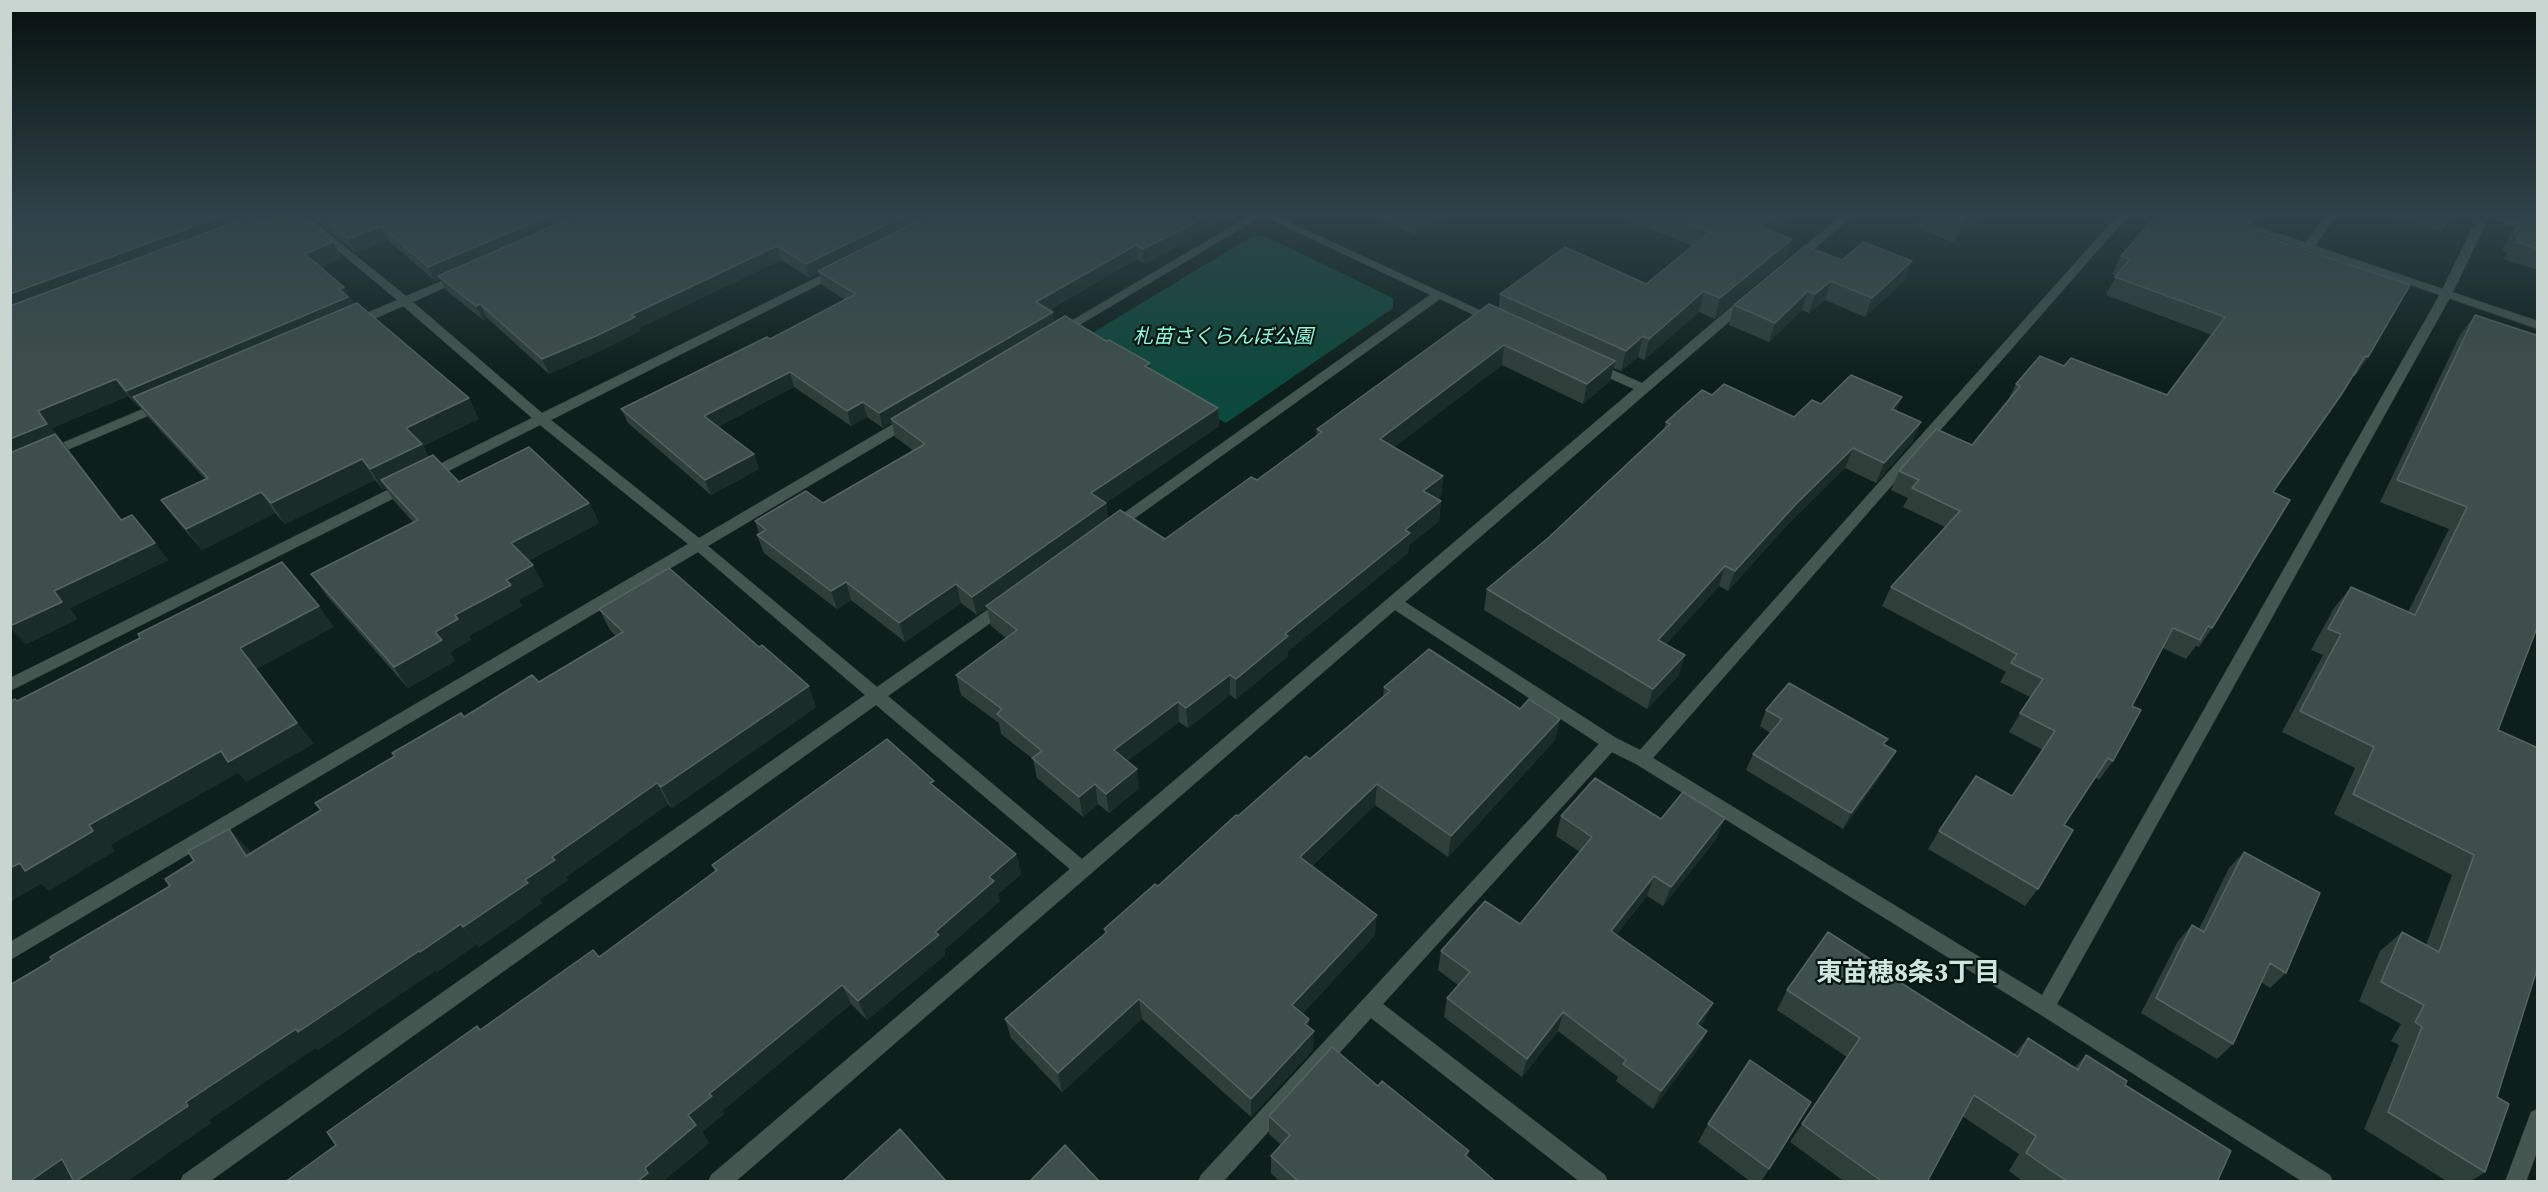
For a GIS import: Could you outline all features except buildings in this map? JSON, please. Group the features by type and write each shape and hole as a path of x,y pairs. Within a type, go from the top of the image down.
{"street":[{"path":"369,272 541,418 1082,868"},
{"path":"336,331 473,272"},
{"path":"10,684 836,272"},
{"path":"1040,343 1161,272"},
{"path":"1390,272 1502,324"},
{"path":"1642,759 2074,272"},
{"path":"2381,272 2538,325"},
{"path":"2045,1007 2457,272"},
{"path":"718,1182 1642,388 1758,291"},
{"path":"1095,541 1439,294"},
{"path":"1586,363 1642,388"},
{"path":"10,470 173,400"},
{"path":"10,952 928,410"},
{"path":"190,1182 1017,596"},
{"path":"1394,602 1610,743 1642,759 2045,1007 2323,1182"},
{"path":"1208,1182 1610,743"},
{"path":"1369,1005 1598,1182"},
{"path":"2515,1182 2538,1119"}],"green space":[{"name":"札苗さくらんぼ公園","path":"1194,272 1339,272 1393,298 1393,308 1226,423 1079,341"}],"district":[{"name":"東苗穂8条3丁目","path":"1908,974"}]}
